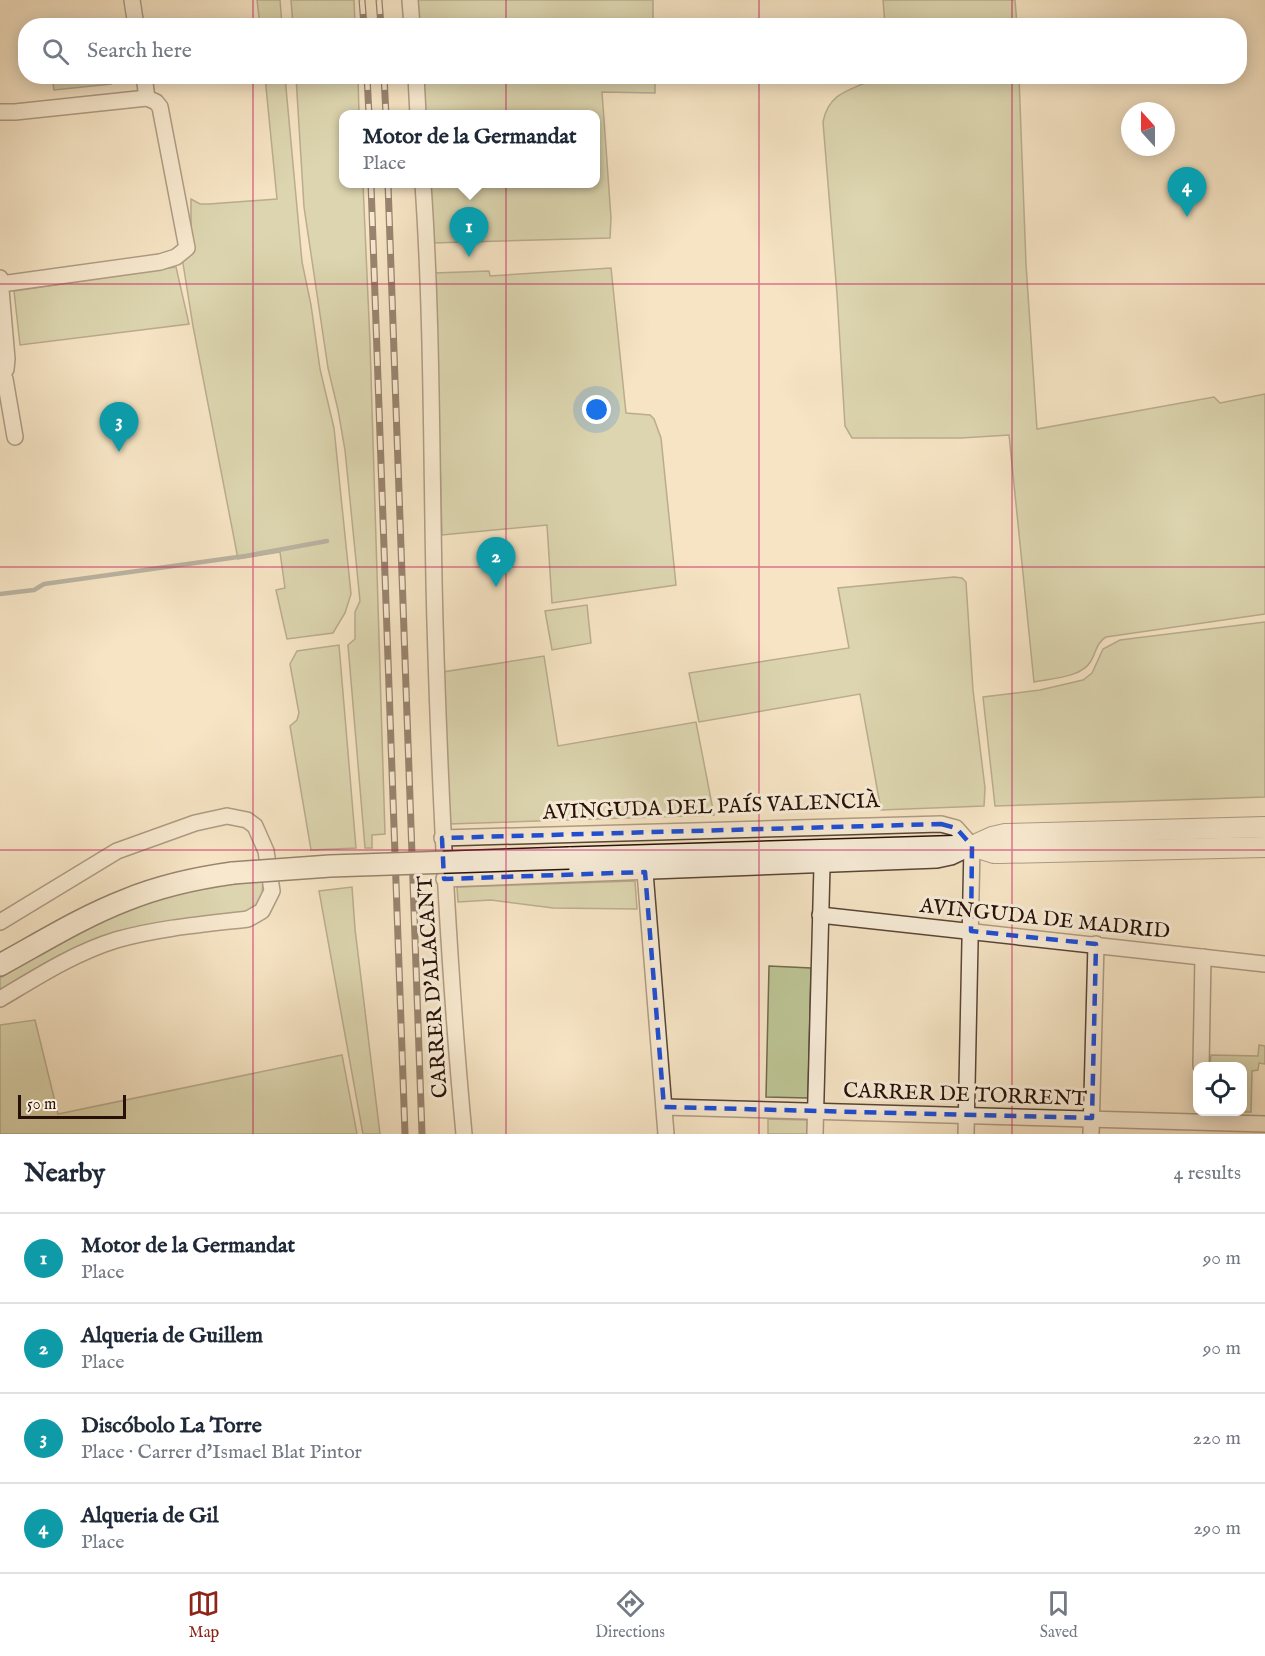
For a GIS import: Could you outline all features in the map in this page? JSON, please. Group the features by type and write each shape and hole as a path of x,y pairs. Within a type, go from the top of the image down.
{"main road":[{"path":"0,965 82,920 128,899 198,878 233,873 330,866 972,846"}],"street":[{"path":"132,0 135,18"},
{"path":"410,0 411,18"},
{"path":"145,84 147,98"},
{"path":"416,84 418,110"},
{"path":"0,112 147,98 156,102 160,107 187,248 176,257 160,262 1,284"},
{"name":"CARRER D'ALACANT","path":"423,188 428,248 435,622 442,838 453,1017 464,1134"},
{"path":"0,278 7,359 6,369 1,378 5,379 15,437"},
{"path":"0,922 117,851 195,823 226,816 247,820 255,826 266,851 272,891 262,911 249,919 140,934 114,941 80,954 0,999"},
{"name":"AVINGUDA DEL PAÍS VALENCIÀ","path":"442,838 941,824 956,828 972,846 1001,853 1265,847"},
{"path":"444,879 938,860 951,857 992,837 1005,834 1153,828 1265,827"},
{"path":"966,1134 972,846"},
{"path":"815,1134 822,866"},
{"path":"645,872 666,1134"},
{"name":"AVINGUDA DE MADRID","path":"820,915 1265,964"},
{"path":"1091,1126 1096,944"},
{"path":"1201,1062 1203,957"},
{"name":"CARRER DE TORRENT","path":"664,1107 967,1116 1091,1126 1265,1124"}],"highlighted area":[{"path":"941,824 956,828 972,846 971,931 1096,944 1092,1118 664,1107 645,872 444,879 442,838"}],"green space":[{"path":"257,0 280,0 281,18 259,18"},
{"path":"291,0 354,0 355,18 292,18"},
{"path":"417,0 653,0 653,18 418,18"},
{"path":"883,0 1015,0 1016,18 884,18"},
{"path":"53,84 111,84 54,90"},
{"path":"266,84 286,84 302,262 320,369 334,428 351,594 345,613 333,633 287,639 276,590 285,588 280,552 238,559 182,257 191,247 191,199 200,204 209,204 277,199"},
{"path":"296,84 358,84 359,110 339,110 339,188 363,188 385,834 372,835 372,848 365,848 348,645 355,639 355,612 360,601 345,450 328,368 304,207"},
{"path":"422,84 655,84 655,93 602,92 611,218 610,238 432,243 429,188 600,188 600,110 424,110"},
{"path":"863,84 1019,84 1026,264 1037,429 1214,397 1220,403 1265,394 1265,614 1106,637 1099,644 1091,661 1080,671 1034,682 1009,435 961,438 852,438 845,426 823,122 831,103 844,92"},
{"path":"176,267 189,324 20,345 14,291"},
{"path":"611,268 626,413 650,415 654,419 661,438 676,585 552,603 547,525 442,535 435,273 489,271 490,276"},
{"path":"962,578 966,582 973,690 985,788 984,806 881,810 860,694 699,722 689,673 849,648 838,588"},
{"path":"587,605 591,643 552,650 545,611"},
{"path":"1265,622 1265,797 995,806 983,697 1040,690 1083,680 1092,673 1103,649 1120,640"},
{"path":"339,645 356,848 311,850 290,726 297,720 299,713 290,664 297,651"},
{"path":"544,656 558,746 696,722 714,815 449,824 443,672"},
{"path":"263,881 262,895 257,906 240,914 174,923 0,992 0,978 62,941 125,912 191,891"},
{"path":"635,881 637,909 553,908 491,900 458,902 457,887"},
{"path":"352,887 380,1134 363,1134 319,891"},
{"path":"769,966 811,968 808,1098 766,1097"},
{"path":"35,1020 58,1114 342,1055 357,1134 0,1134 0,1025"},
{"path":"1259,1045 1265,1046 1265,1064 1259,1063 1258,1070 1252,1071 1251,1112 1247,1112 1247,1062 1210,1062 1211,1055 1258,1056"},
{"path":"768,1119 807,1120 807,1134 768,1134"}],"waterway":[{"path":"0,594 34,590 44,584 245,556 327,541"}],"railway":[{"path":"362,0 363,18"},
{"path":"379,0 380,18"},
{"path":"367,84 369,110"},
{"path":"384,84 386,110"},
{"path":"371,188 405,1134"},
{"path":"388,188 422,1134"}],"place":[{"name":"Alqueria de Gil","path":"1187,217"},
{"name":"Motor de la Germandat","path":"469,257"},
{"name":"Discóbolo La Torre","path":"119,452"},
{"name":"Alqueria de Guillem","path":"496,587"}]}
